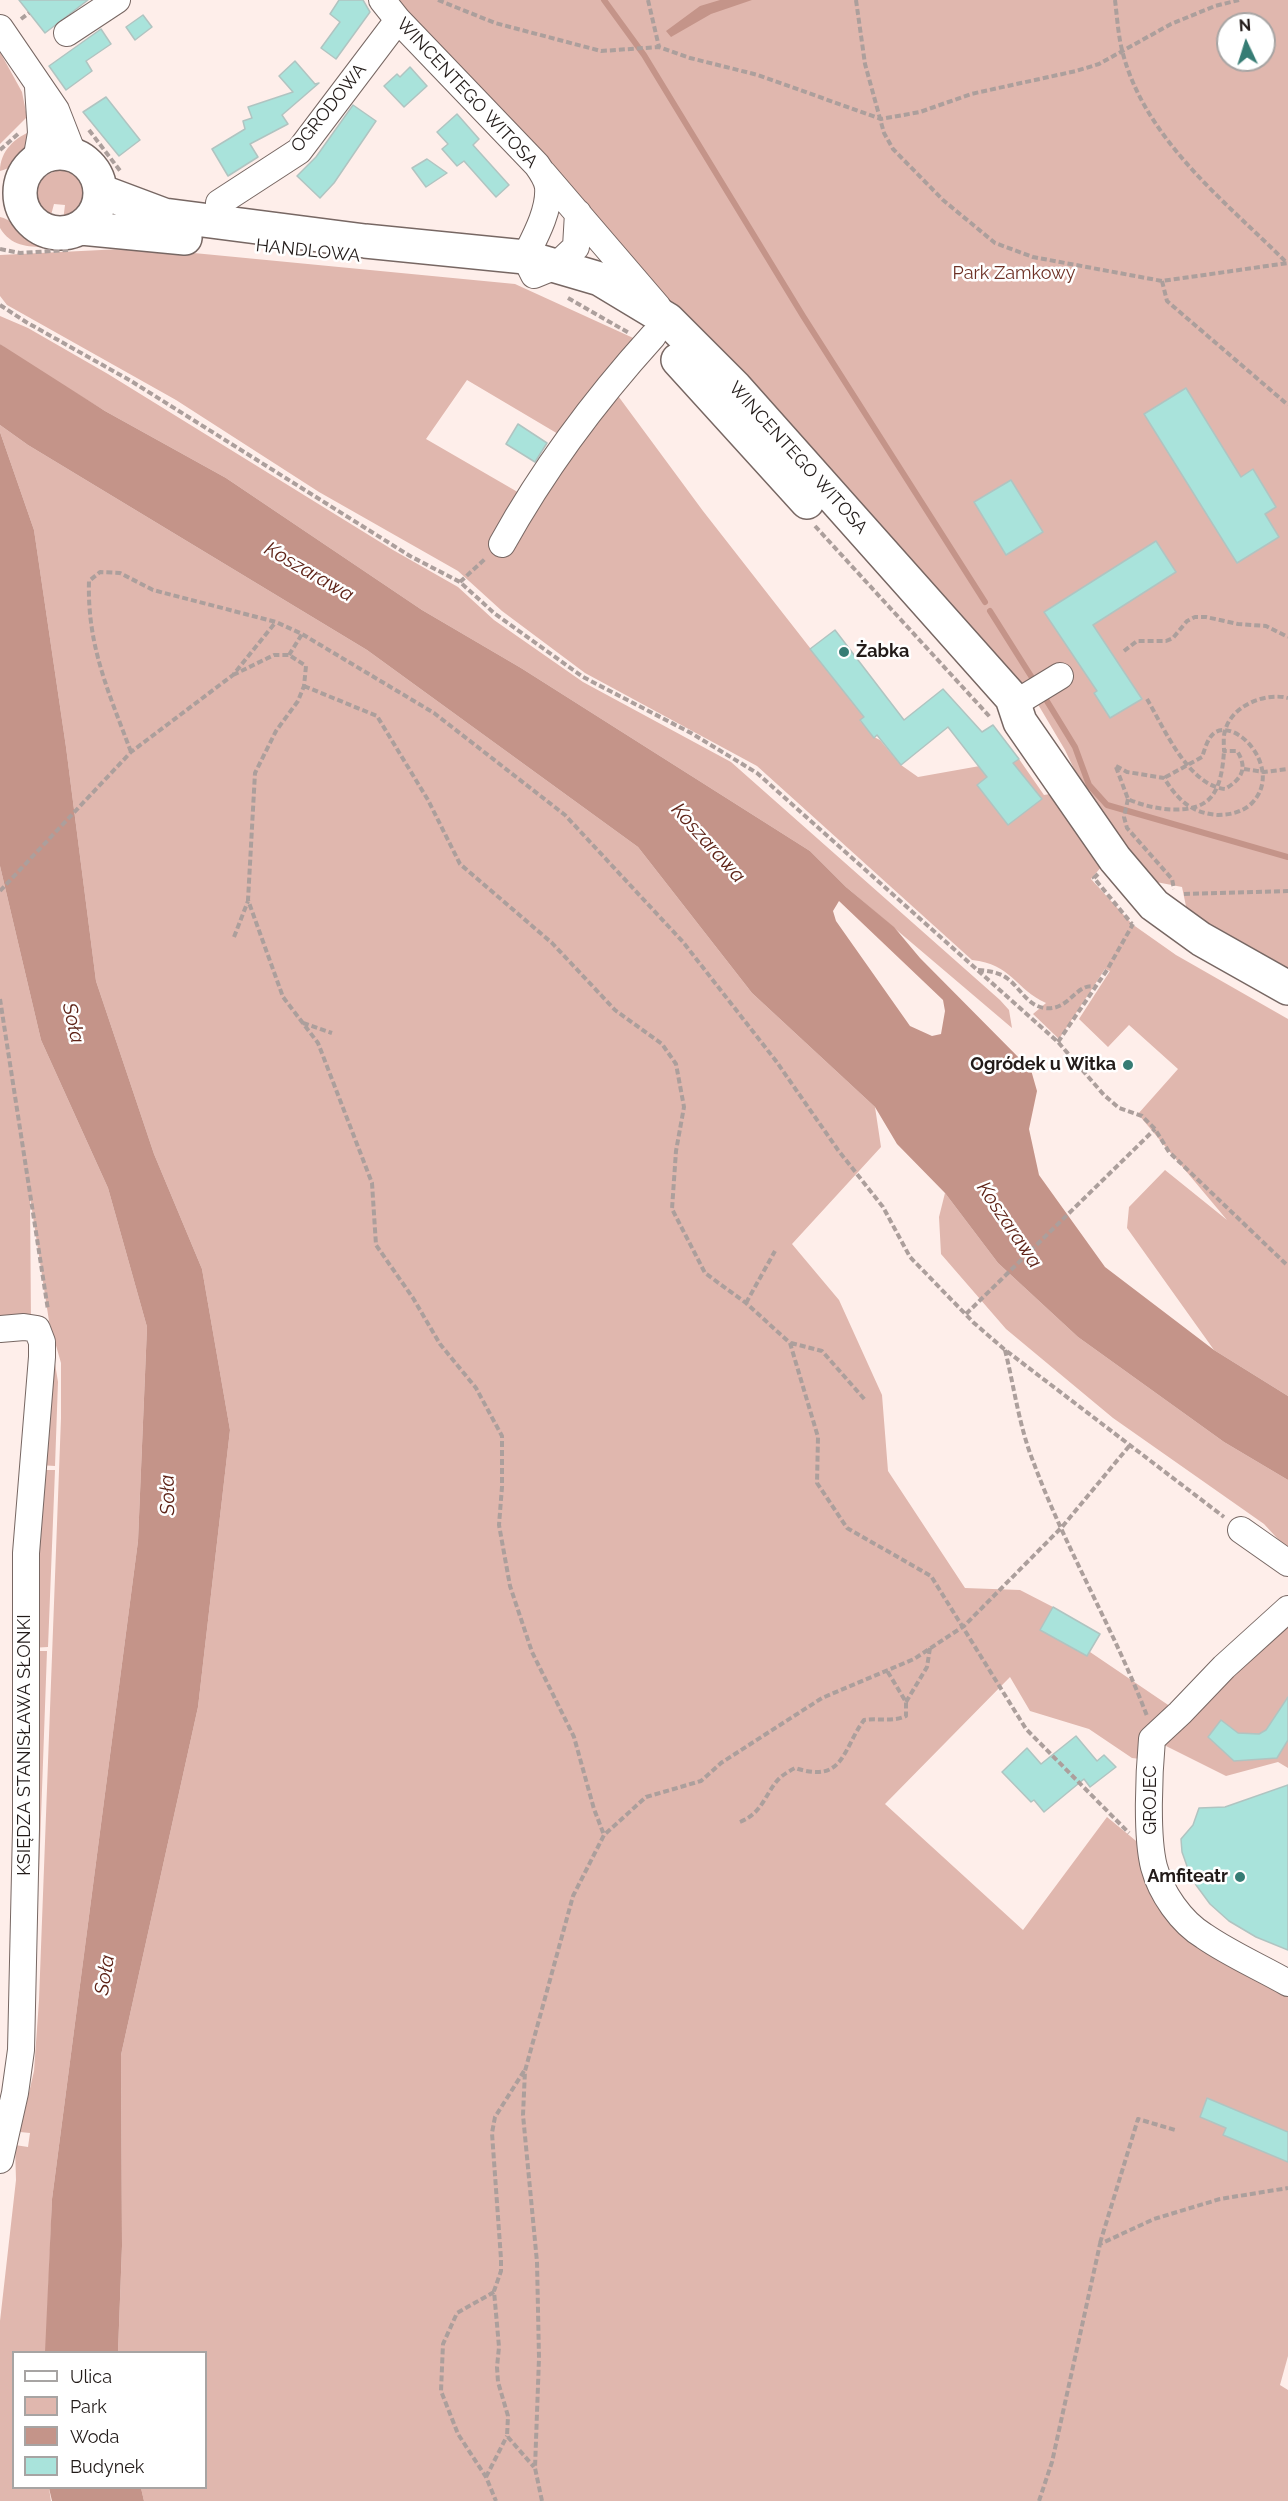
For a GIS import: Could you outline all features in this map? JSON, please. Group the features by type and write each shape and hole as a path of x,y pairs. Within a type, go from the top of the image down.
{"main road":[{"path":"12,210 20,198 19,173 81,142 92,169 114,186 80,239"},
{"name":"HANDLOWA","path":"114,186 164,215 365,241 544,273"},
{"name":"HANDLOWA","path":"12,210 42,230 68,233 80,239 105,229 544,273"},
{"name":"WINCENTEGO WITOSA","path":"544,273 600,279 656,333 994,706 1028,701 1115,859 1154,905 1201,939 1288,988"}],"street":[{"path":"67,33 117,0"},
{"name":"WINCENTEGO WITOSA","path":"382,0 398,20 537,165 548,187 538,228 544,273"},
{"name":"OGRODOWA","path":"219,203 299,151 398,20"},
{"path":"0,28 37,80 62,121 81,142"},
{"path":"19,173 40,147 42,124 37,80"},
{"path":"502,544 524,505 610,384 656,333 578,213 537,165"},
{"path":"544,273 576,247 578,213"},
{"path":"0,1329 24,1327 37,1329"},
{"name":"KSIĘDZA STANISŁAWA SŁONKI","path":"0,2160 15,2093 21,2050 26,1829 26,1553 42,1357 42,1342 37,1329"},
{"path":"1241,1530 1288,1563"},
{"name":"GROJEC","path":"1288,1609 1224,1666 1152,1739 1151,1842 1154,1867 1167,1896 1179,1913 1202,1935 1288,1983"}],"path":[{"path":"438,0 506,26 601,51 659,47 690,58 758,75 881,119 920,112 971,94 1076,72 1099,64 1171,24 1215,6 1239,0"},
{"path":"648,0 659,47"},
{"path":"856,0 865,64 884,133 893,149 943,200 995,243 1033,257 1162,281 1288,263"},
{"path":"1115,0 1122,50 1135,85 1153,122 1201,178 1288,263"},
{"path":"0,150 21,130"},
{"path":"81,142 114,186"},
{"path":"0,249 20,253 80,239"},
{"path":"544,273 656,333"},
{"path":"1162,281 1167,301 1288,405"},
{"path":"0,305 131,381 410,556 460,582 494,613 583,677 690,733 757,773 1058,1042 1104,1095 1119,1108 1142,1116 1155,1129 1169,1152 1288,1266"},
{"path":"814,524 1028,701"},
{"path":"460,582 502,544"},
{"path":"131,752 98,666 88,612 89,581 100,572 120,573 153,590 276,622 302,634 434,713 565,815 683,942 776,1061 838,1150 883,1207 910,1257 966,1314 1004,1349 1241,1530"},
{"path":"1124,651 1137,641 1166,641 1173,638 1187,621 1195,617 1266,626 1288,637"},
{"path":"233,675 276,622"},
{"path":"289,655 302,634"},
{"path":"0,891 97,791 131,752 233,675 274,655 289,655 306,666 304,687 298,701 276,731 255,773 248,900 234,937"},
{"path":"304,687 376,716 428,800 460,864 552,943 615,1010 662,1044 676,1064 684,1107 676,1151 672,1209 705,1273 746,1303 790,1342 822,1351 866,1401"},
{"path":"1128,799 1160,810 1177,810 1203,804 1211,797 1222,771 1225,731 1231,719 1242,707 1265,697 1288,698"},
{"path":"1147,699 1186,767 1216,788 1226,789 1241,777 1244,769 1237,751 1224,751"},
{"path":"1164,778 1181,802 1189,807 1207,814 1227,815 1238,812 1257,798 1263,783 1264,772 1260,759 1249,743 1225,731 1216,732 1209,738 1202,758 1164,778 1127,772 1116,766 1128,799 1124,817 1127,828 1172,879 1174,895 1288,891"},
{"path":"1244,769 1264,772 1288,769"},
{"path":"1105,867 1094,878 1132,924"},
{"path":"248,900 283,998 318,1043 327,1061 372,1183 376,1245 440,1344 476,1388 502,1436 499,1525 510,1586 532,1652 574,1737 594,1809 604,1835"},
{"path":"1058,1042 1096,987 1132,924 1138,918"},
{"path":"977,970 1002,975 1019,989 1026,999 1045,1008 1064,1005 1083,986 1096,987"},
{"path":"0,999 48,1309 49,1321 37,1329"},
{"path":"302,1023 332,1033"},
{"path":"966,1314 1155,1129"},
{"path":"746,1303 775,1251"},
{"path":"790,1342 818,1437 817,1483 847,1528 931,1576 1026,1729 1141,1845 1151,1842"},
{"path":"1004,1349 1031,1458 1094,1599 1130,1672 1147,1717 1152,1739"},
{"path":"542,2501 535,2468 538,2358 537,2262 523,2115 525,2071 573,1896 604,1835 646,1797 701,1781 721,1763 822,1698 914,1659 964,1626 1062,1527 1130,1445"},
{"path":"740,1822 748,1818 767,1799 781,1776 795,1768 811,1773 823,1773 839,1765 864,1720 880,1718 897,1721 906,1716 906,1701 927,1667 930,1648"},
{"path":"886,1669 906,1701"},
{"path":"486,2477 507,2436 508,2416 498,2382 497,2367 499,2347 494,2291 501,2271 501,2259 492,2133 495,2117 503,2100 525,2071"},
{"path":"1039,2501 1052,2462 1100,2244 1138,2119 1175,2130"},
{"path":"1100,2244 1154,2219 1220,2199 1288,2188"},
{"path":"494,2291 457,2313 443,2344 441,2391 458,2434 486,2477 496,2501"},
{"path":"507,2436 535,2468"}],"green space":[{"name":"Park Zamkowy","path":"396,0 1288,0 1288,968 1187,911 1182,887 1151,881 1088,798 1065,750 1036,701 959,624"},
{"path":"0,52 22,92 27,117 0,144"},
{"path":"34,130 18,161 0,171 3,157 10,146"},
{"path":"61,170 79,179 86,195 81,212 63,221 65,205 54,204 50,219 38,206 36,198 36,190 44,177"},
{"path":"0,217 47,244 46,247 26,246 9,239 0,228"},
{"path":"142,248 515,284 642,342 610,385 703,511 864,717 860,721 874,737 880,740 901,765 918,777 1019,759 1044,795 1050,794 1102,866 1091,879 1132,924 1176,955 1288,1019 1288,1396 1214,1350 1127,1228 1129,1207 1165,1170 1227,1220 1138,1114 1178,1069 1129,1025 1108,1047 1079,1019 1110,971 1105,969 1059,1039 1033,1014 1046,1003 996,966 972,960 757,766 585,673 502,611 458,571 319,492 176,400 7,305 0,296 0,255","holes":["467,380 570,441 528,498 426,439"]},
{"path":"0,316 28,328 108,374 393,550 458,587 494,620 583,682 731,762 1000,1000 1009,1010 1012,1028 846,887 810,851 521,668 422,610 226,478 105,411 14,355 0,344"},
{"path":"0,425 28,445 367,650 638,847 752,993 875,1107 881,1147 792,1244 839,1300 882,1395 888,1471 965,1588 1020,1590 1053,1607 1041,1630 1087,1656 1090,1652 1180,1713 1288,1609 1288,1768 1278,1762 1226,1776 1152,1739 1150,1760 1132,1758 1089,1729 1030,1711 1010,1677 885,1804 1023,1930 1107,1817 1141,1845 1167,1896 1288,1983 1288,2356 1280,2385 1288,2390 1288,2501 144,2501 141,2489 207,2489 207,2351 118,2351 122,2246 121,2055 198,1707 230,1430 202,1269 154,1154 96,981 66,747 34,530 0,432"},
{"path":"0,866 41,1040 108,1188 147,1327 138,1541 52,2199 46,2351 12,2351 12,2489 49,2489 51,2501 0,2501 0,2321 16,2180 15,2145 28,2147 30,2133 20,2132 34,2071 39,2000 61,1418 61,1363 49,1321 30,1197 31,1321 0,1326"},
{"path":"945,1193 998,1263 1078,1337 1224,1442 1288,1480 1288,1550 1264,1524 1113,1418 1006,1329 941,1254 939,1217"},
{"path":"52,1345 58,1382 55,1466 39,1465"},
{"path":"38,1470 55,1470 48,1647 30,1648"},
{"path":"30,1651 47,1651 39,1873 30,1873"}],"water":[{"path":"720,0 752,0 711,14 671,37 666,31 700,6"},
{"name":"Koszarawa","path":"0,344 105,411 226,478 422,610 521,668 810,851 846,887 894,927 920,958 1031,1070 1037,1091 1029,1129 1039,1175 1105,1267 1214,1350 1288,1396 1288,1480 1224,1442 1078,1337 998,1263 945,1193 897,1144 875,1107 752,993 638,847 367,650 28,445 0,425","holes":["839,901 943,1000 945,1011 941,1034 932,1036 910,1026 836,921 833,911"]},
{"name":"Soła","path":"0,432 34,530 66,747 96,981 154,1154 202,1269 230,1430 198,1707 121,2055 122,2246 118,2351 45,2351 52,2199 138,1541 147,1327 108,1188 41,1040 0,866"},
{"path":"49,2489 141,2489 144,2501 52,2501"}],"building":[{"path":"19,0 88,0 45,33"},
{"path":"339,0 363,0 370,12 336,59 321,48 340,22 330,14"},
{"path":"143,15 152,27 135,40 126,27"},
{"path":"101,29 111,44 86,61 92,71 66,90 49,66"},
{"path":"295,61 315,84 319,83 282,115 288,124 250,144 258,157 228,176 212,149 245,129 243,121 252,118 248,107 293,92 279,76"},
{"path":"410,67 427,86 404,107 384,86 397,74 400,77"},
{"path":"106,97 140,140 119,156 83,112"},
{"path":"353,105 376,121 334,183 320,198 297,176 316,157"},
{"path":"457,114 479,139 473,145 509,185 496,197 464,161 457,166 442,149 448,144 437,132"},
{"path":"427,159 447,173 426,187 412,168"},
{"path":"1186,388 1241,477 1253,469 1276,507 1265,514 1279,537 1237,563 1144,414"},
{"path":"518,424 547,443 535,462 506,444"},
{"path":"1011,480 1043,532 1006,555 974,502"},
{"path":"1156,541 1176,572 1093,625 1142,699 1110,718 1094,693 1097,691 1044,612"},
{"path":"835,630 904,720 943,689 982,732 993,725 1019,759 1013,763 1042,799 1008,825 977,785 987,777 948,727 901,765 877,735 874,738 860,720 864,717 810,649"},
{"path":"1053,1607 1100,1634 1087,1656 1040,1630"},
{"path":"1288,1697 1288,1740 1277,1758 1234,1761 1208,1737 1221,1720 1238,1733 1259,1734 1266,1730"},
{"path":"1076,1736 1097,1761 1104,1755 1116,1767 1090,1787 1084,1779 1044,1812 1002,1772 1027,1748 1041,1764"},
{"name":"Amfiteatr","path":"1288,1785 1288,1950 1256,1937 1229,1921 1210,1904 1188,1869 1182,1852 1181,1839 1193,1825 1199,1808 1225,1807"},
{"path":"1207,2098 1288,2132 1288,2162 1223,2135 1226,2128 1200,2117"}],"waterway":[{"path":"604,0 644,55 803,316 985,602"},
{"path":"990,611 1036,684"},
{"path":"1042,693 1075,747 1089,785 1107,805 1288,857"}],"place":[{"name":"Żabka","path":"844,652"},
{"name":"Ogródek u Witka","path":"1128,1065"},
{"name":"Amfiteatr","path":"1240,1877"}]}
